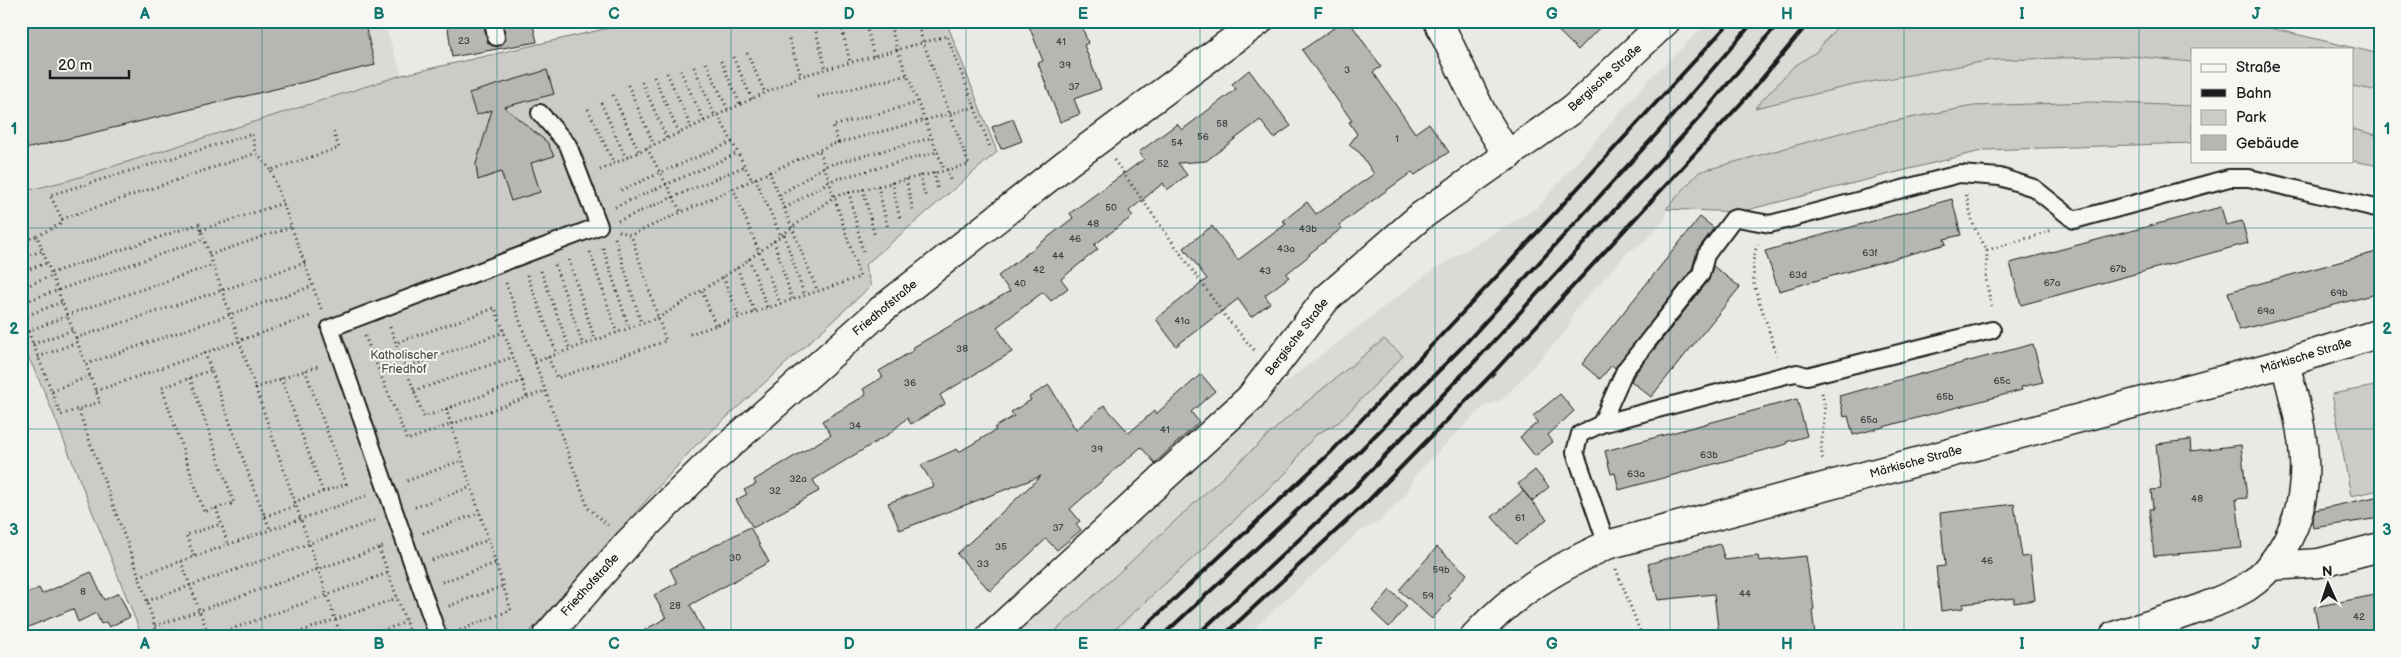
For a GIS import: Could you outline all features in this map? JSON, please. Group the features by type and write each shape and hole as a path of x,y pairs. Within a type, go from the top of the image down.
{"street":[{"name":"Friedhofstraße","path":"547,636 629,542 708,464 880,311 1099,139 1259,21"},
{"path":"1438,21 1482,113 1508,156"},
{"name":"Bergische Straße","path":"991,636 1250,398 1326,299 1421,216 1574,108 1666,21"},
{"name":"Märkische Straße","path":"1475,636 1520,593 1565,564 1607,545 2285,363 2380,333"},
{"path":"2114,636 2218,601 2248,586 2271,566 2286,543 2299,516 2304,487 2305,459 2298,414 2285,363"},
{"path":"2271,566 2319,563 2380,547"}],"lane":[{"path":"446,634 429,613 330,328 600,225 568,145 540,113"},
{"path":"1601,424 1625,370 1701,274 1706,255 1733,219 1770,224 1959,174 2000,177 2034,188 2074,220 2229,178 2249,178 2380,209"},
{"path":"1607,545 1575,452 1580,434 1601,424 1786,374 1798,373 1807,376 1992,330"}],"path":[{"path":"865,21 874,56"},
{"path":"890,21 897,50 923,120 951,183"},
{"path":"535,362 660,317 737,268 835,196 945,169 969,165 917,21"},
{"path":"2368,24 2378,21"},
{"path":"841,25 850,62"},
{"path":"816,32 826,69"},
{"path":"581,179 801,76 947,36 990,147"},
{"path":"789,39 801,76"},
{"path":"747,53 765,93"},
{"path":"733,57 752,99"},
{"path":"721,61 740,104"},
{"path":"706,63 728,110"},
{"path":"694,67 716,116 744,166 754,179 782,235 804,294"},
{"path":"680,70 704,121"},
{"path":"667,73 692,127"},
{"path":"818,97 907,76"},
{"path":"654,77 679,133"},
{"path":"642,82 667,139"},
{"path":"628,85 654,145"},
{"path":"613,95 639,152"},
{"path":"601,102 626,158"},
{"path":"838,143 833,126 917,103"},
{"path":"548,357 556,378 666,340 660,317 631,235 819,150 838,143 975,107"},
{"path":"588,109 614,164"},
{"path":"271,170 338,148 334,131"},
{"path":"62,220 50,195 252,134 256,153 271,170 322,312 96,391"},
{"path":"780,195 825,166 931,138"},
{"path":"1099,139 1225,316 1271,369"},
{"path":"621,190 732,142"},
{"path":"647,148 681,212"},
{"path":"690,334 804,294 860,277 819,150"},
{"path":"785,208 830,181 936,152"},
{"path":"21,242 60,224 62,220 256,153"},
{"path":"600,225 666,185 738,153"},
{"path":"600,225 673,197 744,166"},
{"path":"769,171 794,227 818,290"},
{"path":"934,172 938,191"},
{"path":"1959,174 1974,227 1987,250 1986,279 1994,318 1992,330"},
{"path":"920,175 926,199"},
{"path":"906,179 914,211"},
{"path":"892,182 900,220"},
{"path":"878,186 888,229"},
{"path":"733,188 780,303"},
{"path":"864,189 874,237"},
{"path":"849,192 863,252"},
{"path":"201,230 283,204"},
{"path":"1987,250 2039,236 2074,220"},
{"path":"21,288 52,275 199,224 341,636"},
{"path":"1770,224 1760,238 1756,248 1752,272 1770,338 1786,374 1792,380 1810,383 1822,393 1825,413 1820,435 1820,449 1828,486"},
{"path":"600,225 641,323"},
{"path":"600,225 629,328"},
{"path":"600,225 617,332"},
{"path":"209,255 291,227"},
{"path":"37,236 100,402 61,416 22,315 62,302"},
{"path":"21,302 204,239"},
{"path":"774,241 792,299"},
{"path":"541,247 595,340"},
{"path":"541,247 584,345"},
{"path":"541,247 570,350"},
{"path":"541,247 557,354"},
{"path":"21,258 42,250"},
{"path":"749,259 767,307"},
{"path":"21,272 47,263"},
{"path":"38,357 77,340 304,263"},
{"path":"498,263 588,508"},
{"path":"28,331 67,315 213,265"},
{"path":"737,268 755,312"},
{"path":"722,277 739,317"},
{"path":"86,364 313,286"},
{"path":"702,291 716,326"},
{"path":"383,307 424,417 522,381"},
{"path":"396,343 495,308 527,397"},
{"path":"358,316 407,440 545,391"},
{"path":"33,344 73,330"},
{"path":"406,368 504,332"},
{"path":"205,353 254,492 270,529"},
{"path":"414,391 513,356"},
{"path":"255,388 340,358"},
{"path":"190,378 234,503 204,512 162,388 211,370"},
{"path":"265,516 346,484 305,370"},
{"path":"52,391 90,376"},
{"path":"280,378 323,492"},
{"path":"78,409 139,576 158,636"},
{"path":"446,409 511,610 446,634"},
{"path":"139,576 386,489 462,460"},
{"path":"147,601 471,487"},
{"path":"216,508 228,544"},
{"path":"155,626 480,513"},
{"path":"194,556 186,535 221,524"},
{"path":"413,567 488,540"},
{"path":"1607,545 1642,636"},
{"path":"379,548 411,636"},
{"path":"181,560 211,636 388,573"},
{"path":"421,590 496,563"},
{"path":"429,613 503,586"},
{"path":"288,636 397,598"},
{"path":"368,636 406,622"}],"shaded area":[{"path":"21,21 383,21 402,75 70,180 21,191"},
{"path":"1710,21 1842,21 1816,52 1793,67 1757,108 1854,85 1993,60 2131,56 2191,62 2191,106 2090,102 1666,209 1666,218 1645,241 1628,252 1574,311 1567,330 1503,399 1483,407 1415,475 1407,493 1379,522 1360,531 1246,636 1012,636 1269,395 1431,271 1538,207 1649,79"},
{"path":"2354,86 2380,91 2380,136 2354,130"}],"green space":[{"name":"Katholischer Friedhof","path":"640,21 946,21 997,152 865,265 871,286 694,447 526,636 142,636 45,393 21,341 21,192 70,180 402,75"},
{"path":"1842,21 2228,21 2257,25 2380,54 2380,91 2354,86 2354,48 2191,48 2191,62 2131,56 1993,60 1854,85 1755,108 1793,67 1816,52"},
{"path":"2090,102 2191,106 2191,143 1985,150 1739,212 1666,209 1699,172 1858,128 1973,106"},
{"path":"2354,130 2380,136 2380,166 2354,161"},
{"path":"1384,339 1403,356 1339,422 1317,434 1302,450 1291,468 1108,636 1050,636 1288,417"},
{"path":"2380,385 2380,490 2351,496 2332,394"}],"building":[{"path":"21,21 364,21 375,65 21,150"},
{"path":"447,21 483,21 488,43 497,47 506,40 503,21 532,21 537,42 452,57"},
{"path":"1027,21 1080,21 1088,43 1084,45 1101,89 1074,99 1080,114 1060,122 1038,63 1043,61"},
{"path":"1344,21 1349,21 1381,67 1373,72 1415,133 1429,123 1449,152 1415,175 1412,172 1339,225 1342,228 1286,274 1289,277 1265,295 1270,303 1251,317 1238,299 1176,346 1156,319 1207,279 1184,248 1212,226 1238,260 1286,224 1283,221 1307,202 1316,214 1374,174 1360,153 1349,145 1357,134 1349,122 1352,121 1302,50"},
{"path":"1548,21 1606,21 1578,50"},
{"path":"547,70 554,94 504,107 547,142 554,156 531,163 540,192 511,201 501,172 478,180 476,164 492,110 476,115 469,93"},
{"path":"1249,70 1291,126 1274,138 1260,120 1206,161 1178,163 1187,175 1167,190 1163,183 1129,211 1133,216 1094,245 1098,249 1061,279 1068,288 1051,301 1043,292 997,327 1012,352 940,395 945,404 911,424 907,418 889,434 813,480 819,491 753,528 736,500 747,494 744,490 756,484 754,480 831,435 822,421 866,395 863,389 883,377 879,371 914,350 912,348 1010,291 998,276 1073,218 1070,213 1144,159 1139,152 1177,124 1182,130 1236,89 1232,84"},
{"path":"1013,119 1022,141 1001,149 992,127"},
{"path":"1952,199 1961,235 1944,239 1946,244 1779,291 1765,251"},
{"path":"2221,207 2226,225 2242,221 2248,243 2021,305 2010,263"},
{"path":"1700,217 1714,228 1698,249 1692,269 1615,368 1612,365 1600,379 1582,364"},
{"path":"2380,251 2380,293 2239,330 2228,292"},
{"path":"1713,266 1740,287 1651,397 1631,381 1709,280"},
{"path":"2033,344 2043,382 2021,387 2022,390 1853,435 1848,416 1844,417 1839,396"},
{"path":"1201,374 1215,391 1191,412 1199,422 1155,463 1141,447 1070,509 1080,521 1076,524 1081,530 1057,550 1046,539 990,591 957,554 1041,476 900,530 888,503 934,486 921,465 957,449 959,452 996,430 994,428 1014,416 1011,412 1031,400 1029,397 1049,385 1076,430 1104,405 1129,433 1154,411 1156,414"},
{"path":"1560,394 1574,411 1548,435 1553,442 1535,456 1520,437 1538,422 1533,416"},
{"path":"1797,399 1807,436 1786,442 1787,444 1619,490 1615,473 1611,474 1605,451"},
{"path":"2190,440 2191,451 2241,445 2247,498 2236,499 2242,548 2154,556 2149,509 2153,509 2151,490 2161,489 2156,444"},
{"path":"1535,470 1549,487 1532,501 1518,484"},
{"path":"1523,491 1547,519 1516,544 1492,517"},
{"path":"2380,496 2380,518 2313,528 2312,520 2315,510"},
{"path":"2014,504 2022,557 2030,556 2035,600 2014,603 2014,598 1963,604 1963,608 1941,611 1936,567 1945,566 1940,513"},
{"path":"750,527 769,562 690,605 706,636 634,636 666,618 654,595 677,583 670,569"},
{"path":"1720,544 1725,560 1758,556 1759,561 1806,556 1814,609 1812,610 1815,636 1719,636 1714,594 1658,600 1648,564"},
{"path":"1437,547 1467,574 1448,595 1451,598 1432,619 1399,590"},
{"path":"91,572 104,600 119,593 130,617 109,627 106,622 101,624 96,613 78,622 73,609 21,630 21,596 39,588 42,594"},
{"path":"1390,590 1407,606 1389,627 1372,611"},
{"path":"2380,594 2380,636 2320,636 2314,607"}],"railway":[{"path":"1135,636 1332,451 1498,275 1731,21"},
{"path":"1162,636 1345,466 1464,345 1660,130 1754,21"},
{"path":"1196,636 1355,487 1478,358 1700,117 1780,21"},
{"path":"1223,636 1368,501 1494,372 1745,99 1810,21"}]}
